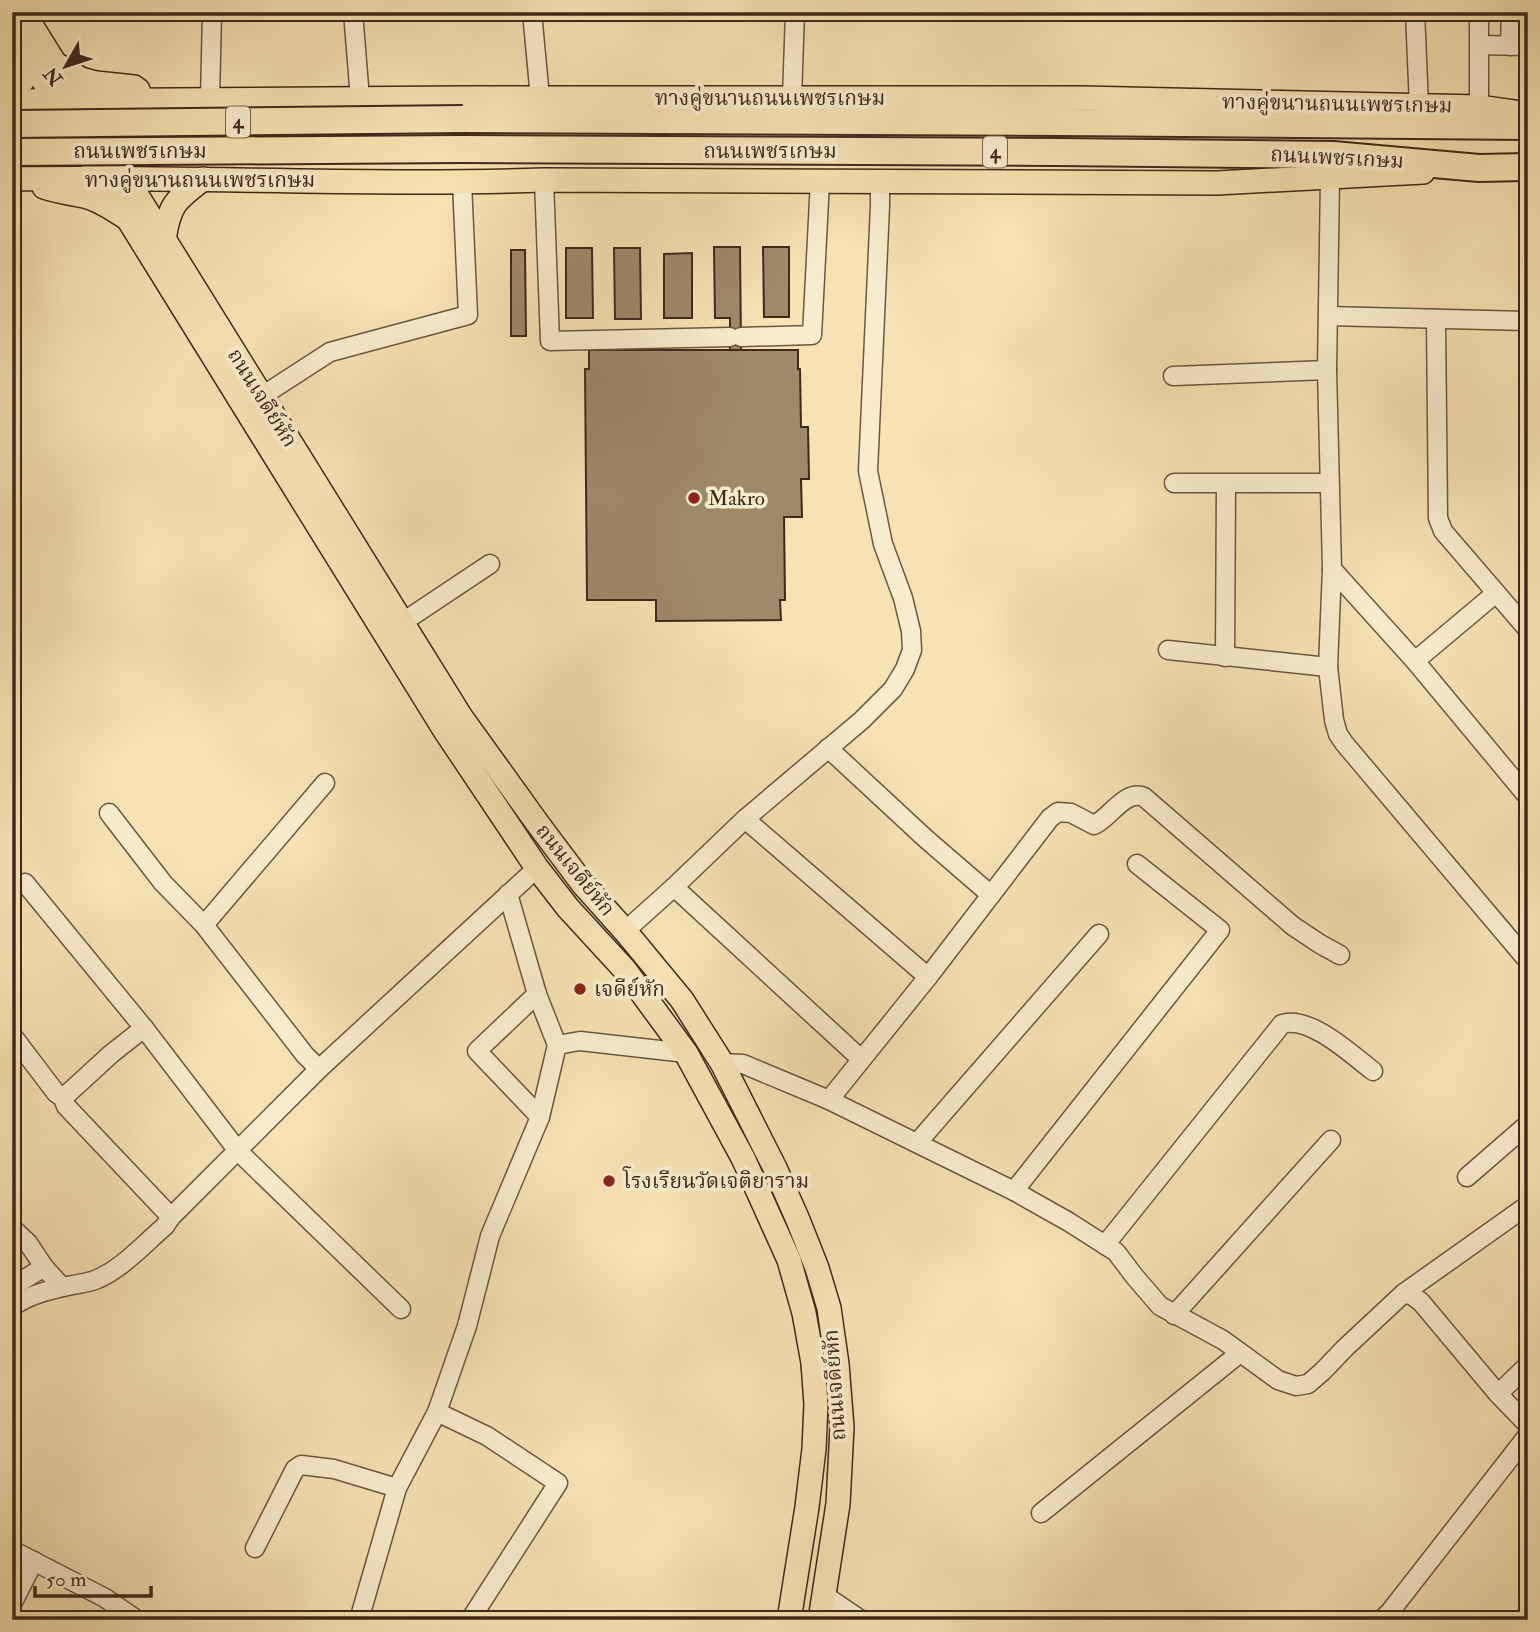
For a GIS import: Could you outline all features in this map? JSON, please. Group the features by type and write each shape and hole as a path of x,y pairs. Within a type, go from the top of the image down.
{"highway":[{"name":"ถนนเพชรเกษม","path":"12,124 463,120 1528,126"},
{"name":"ถนนเพชรเกษม","path":"12,152 461,149 1057,152 1333,155 1479,168 1528,167"}],"main road":[{"path":"23,12 56,64 66,101"},
{"path":"12,24 30,57 66,101"},
{"path":"12,92 27,74 30,57"},
{"path":"56,64 81,79 134,87 158,100"},
{"name":"ทางคู่ขนานถนนเพชรเกษม","path":"12,101 1082,98 1479,107 1528,114"},
{"name":"ถนนเจดีย์หัก","path":"66,101 103,178 444,729 537,868 568,908 625,970 686,1054 732,1136 767,1209 789,1260 804,1312 813,1363 816,1404 807,1507 789,1620"},
{"name":"ถนนเจดีย์หัก","path":"66,101 126,179 461,717 583,884 682,1000 722,1063 775,1168 817,1268 829,1308 838,1364 842,1427 838,1504 820,1620"},
{"name":"ทางคู่ขนานถนนเพชรเกษม","path":"18,179 203,178 462,183 544,180 1217,183 1479,168"},
{"path":"164,240 167,218 175,202 203,178"},
{"path":"18,179 59,192 86,196 128,219"}],"street":[{"path":"210,100 212,12"},
{"path":"353,12 360,99"},
{"path":"532,12 540,98"},
{"path":"792,98 795,12"},
{"path":"1415,12 1419,106"},
{"path":"1479,12 1479,107"},
{"path":"1480,45 1519,46 1511,12"},
{"path":"1330,178 1327,370 1332,569 1328,667 1334,720 1338,734 1528,961"},
{"path":"544,180 550,341 812,335 820,181"},
{"path":"625,931 745,819 862,720 893,689 912,650 911,631 903,598 883,544 868,471 880,181"},
{"path":"262,396 330,352 468,315 462,183"},
{"path":"1328,316 1528,321"},
{"path":"1436,319 1438,519 1443,531 1528,630"},
{"path":"1173,376 1327,370"},
{"path":"1174,483 1329,483"},
{"path":"1225,657 1226,484"},
{"path":"402,622 490,564"},
{"path":"1332,569 1415,661 1528,797"},
{"path":"1415,661 1496,593"},
{"path":"1168,650 1328,667"},
{"path":"828,748 991,895"},
{"path":"204,925 325,783"},
{"path":"829,1100 1050,818 1058,812 1071,813 1094,825 1129,797 1144,797 1293,926 1340,955"},
{"path":"109,813 163,883 204,925 305,1055 319,1069"},
{"path":"745,819 928,977"},
{"path":"1014,1191 1220,930 1137,864"},
{"path":"12,1307 36,1295 94,1280 113,1271 165,1226 319,1069 537,868"},
{"path":"25,883 144,1028 238,1150 401,1309"},
{"path":"674,887 861,1059"},
{"path":"359,1620 397,1488 437,1412 467,1326 490,1236 540,1117 558,1045 537,993 508,894"},
{"path":"917,1143 1099,934"},
{"path":"537,993 477,1051 540,1117"},
{"path":"1105,1245 1282,1024 1290,1021 1317,1030 1373,1071"},
{"path":"62,1098 144,1028"},
{"path":"12,1035 66,1106 171,1217"},
{"path":"558,1045 580,1041 686,1054"},
{"path":"722,1063 743,1064 829,1100 1014,1191 1116,1252 1152,1298 1174,1315 1223,1340 1278,1380 1296,1386 1308,1384 1322,1372 1404,1293 1528,1205"},
{"path":"1467,1177 1528,1124"},
{"path":"1174,1315 1331,1140"},
{"path":"12,1228 28,1243 62,1287"},
{"path":"12,1287 44,1267"},
{"path":"1404,1293 1421,1302 1498,1394 1528,1425"},
{"path":"1041,1513 1240,1353"},
{"path":"1498,1394 1528,1365"},
{"path":"437,1412 488,1436 558,1483 470,1620"},
{"path":"1381,1620 1528,1435"},
{"path":"255,1548 295,1469 301,1465 334,1469 397,1488"},
{"path":"12,1550 105,1598 137,1620"},
{"path":"12,1604 34,1561"},
{"path":"824,1595 862,1620"}],"building":[{"path":"714,247 740,247 741,350 730,350 730,318 715,318"},
{"path":"763,247 789,247 789,317 764,317"},
{"path":"566,248 592,248 593,318 566,318"},
{"path":"614,248 640,248 641,319 615,319"},
{"path":"511,250 525,250 526,336 511,336"},
{"path":"692,253 692,318 664,318 664,254"},
{"name":"Makro","path":"589,350 798,350 801,427 808,427 809,479 801,479 802,517 784,517 785,600 780,600 781,620 656,621 656,600 587,600 585,369 589,369"}],"place":[{"name":"Makro","path":"694,498"},
{"name":"เจดีย์หัก","path":"580,989"},
{"name":"โรงเรียนวัดเจติยาราม","path":"609,1181"}]}
